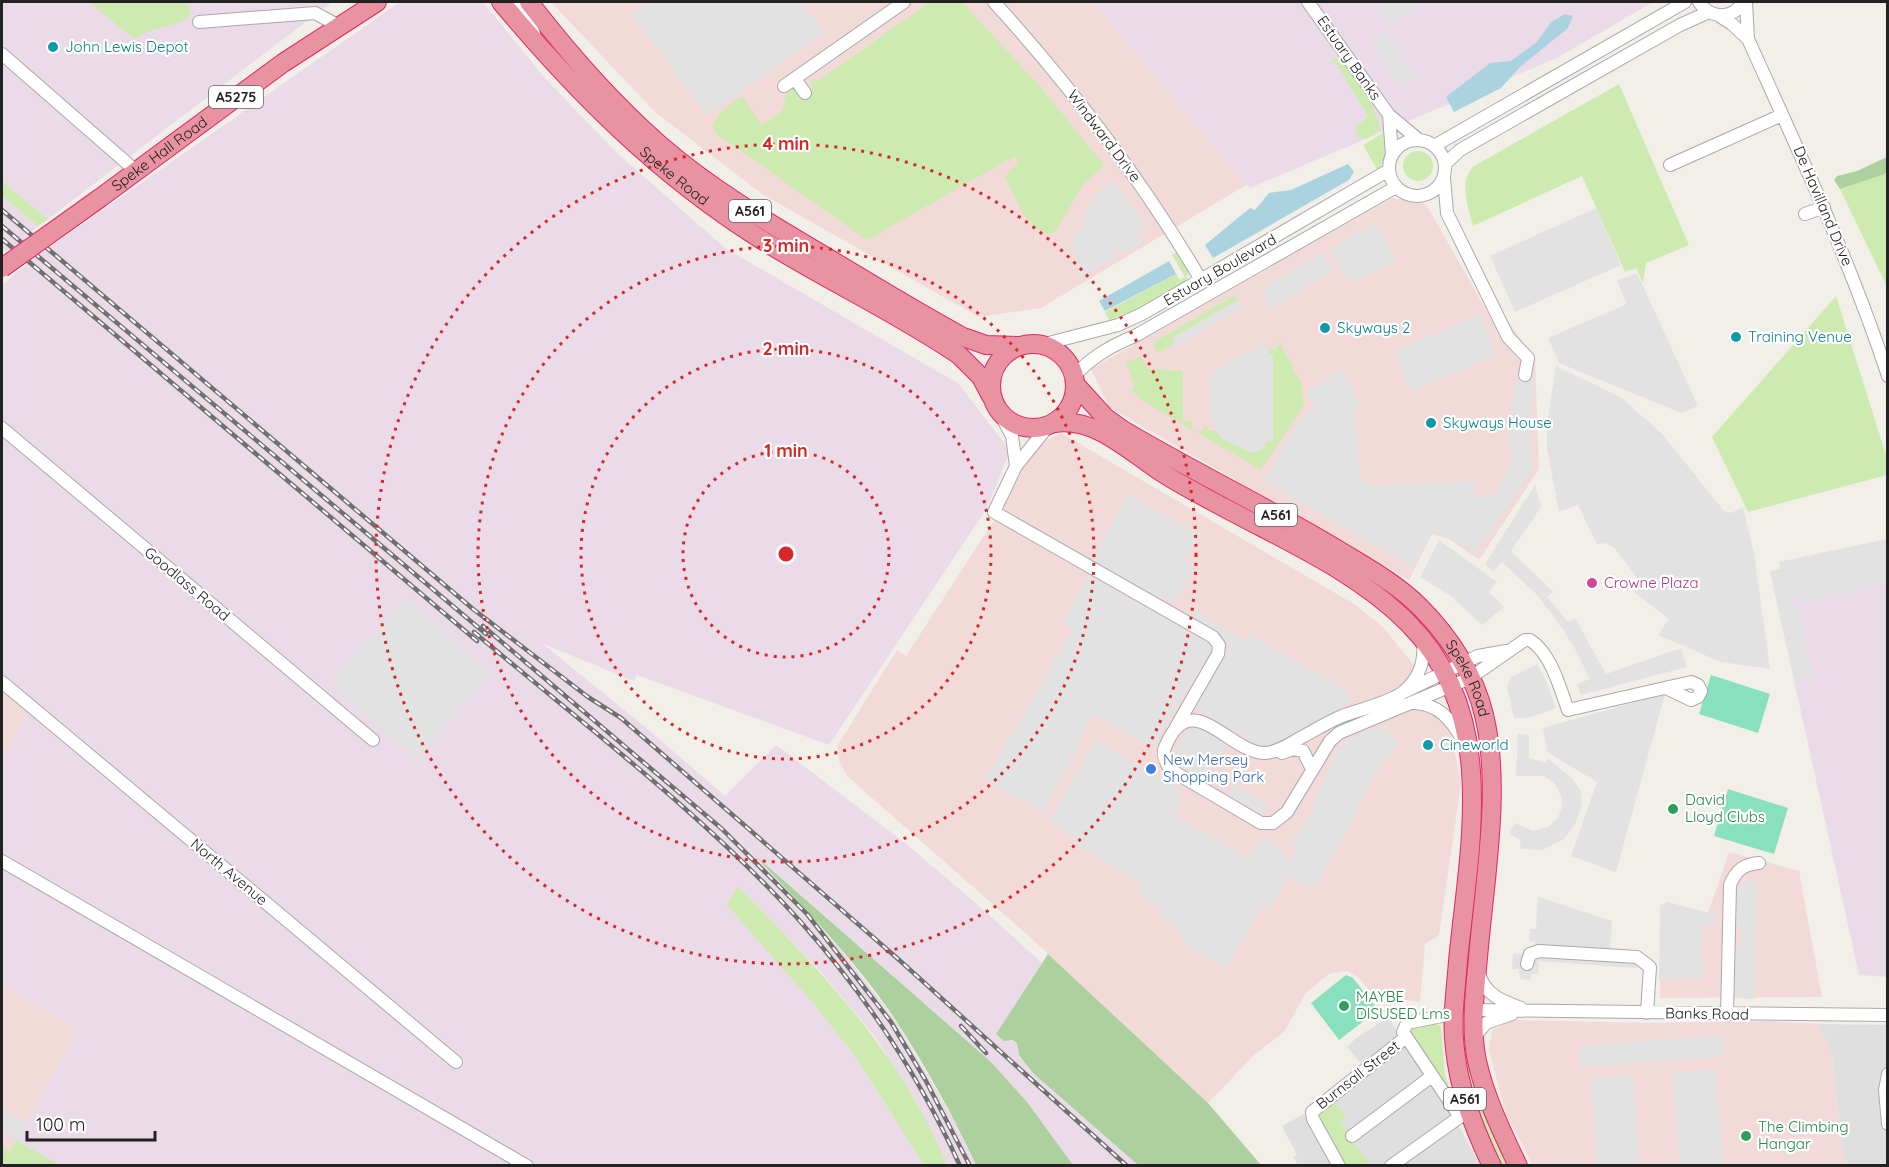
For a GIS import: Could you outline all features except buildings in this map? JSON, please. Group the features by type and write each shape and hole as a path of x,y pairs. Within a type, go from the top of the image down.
{"highway":[{"name":"Speke Hall Road","path":"2,268 283,63 377,2"},
{"path":"492,2 540,49"},
{"name":"Speke Road","path":"501,2 582,95 637,148 951,350 981,377 995,403"},
{"name":"Speke Road","path":"529,2 565,49 624,112 743,217 963,337 986,345 1019,346"},
{"name":"A561","path":"1019,346 1041,345 1062,356 1074,380"},
{"path":"995,403 992,377 999,360 1019,346"},
{"path":"1051,424 1070,406 1074,380"},
{"name":"Speke Road","path":"1074,380 1105,417 1123,430 1309,532 1389,581 1420,607 1466,662 1484,714 1491,765 1489,832 1474,1010 1477,1060 1493,1109 1518,1166"},
{"name":"A561","path":"995,403 1008,420 1020,427 1035,429 1051,424"},
{"name":"Speke Road","path":"1051,424 1076,422 1104,434 1180,483 1357,581 1388,604 1423,641 1449,680 1468,732 1473,783 1471,830 1454,1006 1455,1049 1464,1114 1492,1166"},
{"path":"1454,1006 1474,1010"}],"street":[{"path":"515,2 527,16 540,49"},
{"path":"805,93 789,82 904,2"},
{"name":"Windward Drive","path":"994,2 1028,39 1119,151 1202,280"},
{"name":"Estuary Banks","path":"1308,2 1389,115 1419,140"},
{"path":"1434,146 1684,2"},
{"name":"De Havilland Drive","path":"1699,2 1713,14 1732,24 1748,39"},
{"path":"1445,164 1460,150 1680,25 1713,14 1733,13 1745,2"},
{"name":"De Havilland Drive","path":"1745,2 1748,39 1824,207 1851,273 1887,376"},
{"path":"199,22 315,13 339,27"},
{"path":"2,54 136,171"},
{"name":"Estuary Banks","path":"1389,115 1392,155"},
{"path":"1670,165 1782,115"},
{"path":"1444,178 1436,190 1425,195 1411,196 1396,187 1389,170 1392,155 1403,144 1419,140 1434,146 1445,164 1447,213 1508,337 1528,358 1525,375"},
{"name":"Estuary Boulevard","path":"1041,345 1118,325 1202,280 1389,170"},
{"name":"Estuary Boulevard","path":"1074,380 1089,360 1110,346 1135,336 1396,187"},
{"path":"1425,195 1447,213"},
{"path":"1805,214 1824,207"},
{"path":"995,403 1012,436 1016,466"},
{"path":"1051,424 1016,466 994,512 1213,637 1219,645 1218,654 1163,752 1165,761 1171,770 1261,824 1274,823 1287,812 1330,741 1339,733 1410,703 1449,680 1466,662 1510,650 1525,640 1534,643 1555,676 1568,710 1668,689"},
{"name":"Goodlass Road","path":"2,428 374,740"},
{"path":"1401,693 1422,669 1423,641"},
{"path":"1466,662 1510,650"},
{"path":"1188,704 1200,720 1251,749 1264,753 1276,751 1338,718 1401,693 1449,680"},
{"name":"North Avenue","path":"2,682 456,1062"},
{"path":"1410,703 1428,704 1441,712 1457,730 1470,755"},
{"path":"1174,731 1183,723 1200,720"},
{"path":"1276,751 1282,753 1293,748 1303,750 1312,769"},
{"path":"1727,1015 1730,885 1734,874 1740,868 1760,863"},
{"path":"7,864 527,1166"},
{"path":"1527,964 1530,954 1539,951 1637,957 1650,967 1647,1013"},
{"name":"Banks Road","path":"1477,968 1481,982 1494,998 1527,1011"},
{"path":"1405,1038 1403,1027 1407,1023 1447,1016 1454,1006"},
{"name":"Banks Road","path":"1474,1010 1727,1015 1887,1015"},
{"name":"Banks Road","path":"1475,1036 1486,1023 1527,1011"},
{"name":"Speke Road","path":"1405,1038 1432,1076 1464,1114"},
{"name":"Burnsall Street","path":"1339,1166 1313,1119 1312,1112 1405,1038"},
{"path":"1887,1074 1887,1124"},
{"path":"1352,1136 1432,1076"},
{"path":"1391,1166 1464,1114"}],"shaded area":[{"path":"2,2 332,2 48,219 2,181"},
{"path":"400,2 483,2 544,77 616,152 725,248 959,384 1010,451 987,508 829,745 637,675 634,681 543,644 649,730 725,796 776,745 905,843 971,899 1042,963 996,1034 1017,1043 1019,1055 1034,1073 1138,1165 1073,1165 1027,1102 991,1062 757,856 847,957 896,1021 962,1134 976,1165 947,1165 914,1098 874,1035 822,973 738,886 813,1003 854,1055 924,1165 60,1166 16,1140 79,1029 2,985 2,758 28,712 2,689 2,285 26,265 9,249 6,251 2,247 2,196 38,226 26,236 44,251"},
{"path":"551,2 1271,2 1348,124 1041,308 979,317 762,194 655,112"},
{"path":"648,2 802,2 825,32 707,115 632,14"},
{"path":"1093,2 1653,2 1557,58 1250,188"},
{"path":"1388,2 1422,2 1388,25 1378,9"},
{"path":"1385,31 1416,77 1401,87 1370,41"},
{"path":"1115,181 1146,227 1137,233 1143,243 1123,253 1119,248 1114,252 1117,257 1078,279 1076,254 1069,242 1075,238 1072,234 1087,226 1081,217 1088,213 1086,210 1091,201 1108,184"},
{"path":"1392,198 1426,204 1493,322 1507,320 1535,359 1539,469 1479,560 1449,539 1432,534 1409,580 1109,407 1091,369"},
{"path":"1596,208 1621,265 1515,312 1490,256"},
{"path":"1376,222 1396,261 1355,282 1352,277 1347,280 1330,248"},
{"path":"1323,253 1334,271 1271,308 1260,289"},
{"path":"1637,273 1698,406 1681,413 1559,363 1548,338 1627,304 1617,281"},
{"path":"1239,299 1244,307 1176,346 1172,338"},
{"path":"1480,314 1497,355 1411,391 1394,351"},
{"path":"1265,342 1268,354 1273,354 1273,441 1267,441 1262,450 1252,453 1221,438 1217,432 1217,422 1210,422 1209,374"},
{"path":"1556,366 1622,398 1662,434 1724,511 1731,513 1743,507 1754,553 1770,669 1721,662 1658,635 1669,619 1633,591 1638,583 1637,578 1614,547 1605,543 1597,544 1578,505 1559,512 1547,449 1547,424"},
{"path":"1341,370 1361,406 1355,411 1361,480 1373,485 1475,481 1475,497 1494,496 1511,464 1509,431 1516,374 1535,377 1529,433 1533,469 1476,552 1441,534 1433,533 1412,567 1264,481 1300,419 1306,421 1304,414 1317,408 1306,391"},
{"name":"New Mersey Shopping Park","path":"1061,433 1354,604 1382,626 1414,665 1451,732 1461,784 1439,935 1425,944 1420,1002 1374,996 1358,977 1347,971 1329,974 1306,993 1284,1032 1254,1055 1208,1103 1030,937 847,776 839,761 838,745 897,650 906,656 1004,505 1035,446"},
{"path":"1535,485 1541,507 1511,551 1553,592 1547,597 1568,622 1575,618 1606,674 1681,648 1687,667 1581,695 1577,684 1590,679 1574,647 1556,619 1535,593 1502,562 1494,572 1485,564"},
{"path":"1128,494 1200,535 1184,560 1195,569 1174,603 1154,595 1091,559"},
{"path":"1887,539 1887,584 1801,603 1799,594 1789,596 1792,607 1798,607 1813,678 1795,682 1770,571 1780,569 1779,562"},
{"path":"1439,540 1497,582 1489,592 1504,607 1482,625 1452,597 1420,577"},
{"path":"1887,543 1887,977 1859,975 1770,571"},
{"path":"1089,575 1213,646 1153,749 1093,714 1077,743 1079,748 1043,812 985,780 1073,629 1061,622"},
{"path":"404,598 491,672 417,760 330,685"},
{"path":"1195,610 1246,641 1249,634 1346,690 1351,699 1349,703 1272,744 1263,746 1196,709 1194,705 1231,644 1190,619"},
{"path":"1537,664 1546,680 1556,708 1528,718 1514,718 1507,687 1511,677"},
{"path":"2,689 28,712 2,758"},
{"path":"1665,694 1616,872 1571,856 1597,782 1547,752 1543,728"},
{"path":"1196,726 1228,742 1205,782 1174,763 1178,756 1173,753 1187,729 1193,732"},
{"path":"1386,728 1399,743 1371,779 1352,823 1316,885 1311,882 1308,887 1288,877 1269,910 1263,906 1226,968 1187,946 1184,938 1178,935 1180,929 1160,918 1163,911 1142,895 1137,880 1072,843 1076,838 1049,820 1096,740 1180,788 1177,793 1182,797 1174,815 1249,859 1262,837 1284,849 1281,854 1291,860 1296,851 1292,847 1295,839 1311,812 1329,766 1342,743 1366,730"},
{"path":"1518,734 1529,735 1529,758 1545,763 1548,759 1572,778 1581,791 1582,805 1574,826 1564,839 1542,850 1521,849 1520,840 1509,834 1515,823 1533,831 1548,827 1558,818 1562,807 1561,795 1554,783 1545,776 1516,776"},
{"path":"1234,783 1268,805 1262,815 1228,794"},
{"path":"1729,852 1799,871 1822,997 1660,998 1660,906 1667,902 1708,913"},
{"path":"1757,879 1755,999 1734,998 1735,946 1741,946 1741,929 1735,929 1736,893 1743,882"},
{"path":"2,881 123,950 10,1151 2,1146"},
{"path":"1538,897 1612,921 1610,951 1638,953 1637,968 1539,961 1538,974 1532,974 1530,980 1521,979 1518,969 1512,969 1513,953 1522,954 1523,949 1530,949 1534,945 1535,942 1529,941 1530,929 1536,929"},
{"path":"1667,902 1708,913 1716,908 1716,924 1702,924 1703,978 1659,979 1660,906"},
{"path":"1388,1017 1452,1113 1480,1165 1298,1165 1293,1157 1297,1155 1282,1126 1304,1114 1308,1119 1367,1071 1347,1047"},
{"path":"1510,1020 1647,1023 1765,1021 1819,1024 1832,1056 1844,1165 1533,1165 1506,1114 1489,1050 1492,1031"},
{"path":"1819,1024 1887,1025 1887,1165 1844,1165 1832,1056"},
{"path":"1722,1035 1724,1056 1581,1067 1580,1046"},
{"path":"1715,1069 1724,1165 1680,1165 1672,1073"},
{"path":"1633,1075 1640,1165 1597,1165 1591,1078"},
{"path":"2,1108 27,1122 16,1140 2,1132"}],"green space":[{"path":"89,2 187,2 191,15 134,39"},
{"path":"930,2 962,2 1038,84 1104,165 1083,185 1056,230 1050,234 1042,232 1029,220 1005,178 1009,170 1018,164 1015,156 867,240 715,133 712,125 722,111 742,96 762,125 783,110 786,94 794,88 800,98 812,90 811,81 814,78 818,81"},
{"path":"1341,55 1371,102 1381,129 1366,139 1359,138 1355,128 1368,116 1336,63 1328,64"},
{"path":"1619,84 1689,245 1646,263 1643,283 1636,268 1625,272 1582,176 1473,226 1465,187 1469,172 1474,166"},
{"path":"1383,133 1386,154 1378,171 1363,145"},
{"path":"1418,151 1429,155 1433,166 1429,177 1418,181 1407,177 1403,166 1407,155"},
{"path":"1887,157 1885,174 1840,189 1834,180 1837,176 1857,171"},
{"path":"1887,172 1887,287 1840,189"},
{"path":"2,181 48,219 38,226 2,196"},
{"path":"1178,251 1189,269 1186,281 1141,308 1109,320 1105,312 1176,274 1180,280 1185,277 1172,255"},
{"path":"1235,295 1238,300 1172,338 1175,343 1159,352 1155,350 1154,342"},
{"path":"1836,296 1887,458 1887,475 1748,512 1712,437"},
{"path":"1280,343 1301,383 1304,404 1261,470 1140,399 1131,390 1135,386 1126,363 1140,356 1148,369 1183,371 1183,421 1192,421 1192,428 1198,432 1203,430 1204,425 1207,425 1208,430 1272,441 1273,354 1268,354 1271,348 1275,350"},
{"path":"1711,675 1770,694 1758,733 1699,714"},
{"path":"1728,789 1788,808 1774,854 1714,836"},
{"path":"755,855 991,1062 1027,1102 1073,1165 976,1165 929,1075 897,1022 865,978"},
{"path":"738,886 829,983 882,1049 928,1124 947,1165 924,1165 854,1055 813,1003 727,905"},
{"path":"1048,954 1208,1103 1261,1165 1138,1165 1033,1073 1019,1055 1017,1043 1012,1040 1004,1041 996,1034"},
{"name":"MAYBE DISUSED Lms","path":"1346,975 1353,978 1378,1010 1339,1040 1311,1003"},
{"path":"1433,1022 1441,1026 1445,1073 1451,1095 1410,1037 1412,1027"},
{"path":"1469,1046 1511,1165 1499,1165 1471,1093 1464,1047"},
{"path":"1334,1102 1346,1117 1340,1122 1370,1165 1346,1165 1320,1119 1320,1115"},
{"path":"16,1140 60,1165 2,1165 2,1146 10,1151"}],"water":[{"path":"1565,14 1573,16 1568,28 1520,67 1501,88 1454,112 1446,97 1490,63 1511,61 1537,42 1551,22"},
{"path":"1348,164 1354,172 1349,180 1213,258 1205,245 1250,208 1255,210 1269,193 1291,190"},
{"path":"1169,261 1176,274 1105,311 1099,301"}],"railway":[{"path":"2,210 473,609 588,697 621,718 897,958 1127,1166"},
{"path":"2,226 486,634"},
{"path":"2,239 477,641"},
{"path":"483,626 722,829 807,914 891,1022 926,1081 970,1166"},
{"path":"474,632 683,806 762,881 799,920 846,977 889,1037 927,1100 960,1166"},
{"path":"961,1026 986,1053"}],"place":[{"name":"John Lewis Depot","path":"53,47"},
{"name":"Skyways 2","path":"1325,328"},
{"name":"Training Venue","path":"1736,337"},
{"name":"Skyways House","path":"1431,423"},
{"name":"Crowne Plaza","path":"1592,583"},
{"name":"Cineworld","path":"1428,745"},
{"name":"New Mersey Shopping Park","path":"1151,769"},
{"name":"David Lloyd Clubs","path":"1673,809"},
{"name":"MAYBE DISUSED Lms","path":"1344,1006"},
{"name":"The Climbing Hangar","path":"1746,1136"}]}
